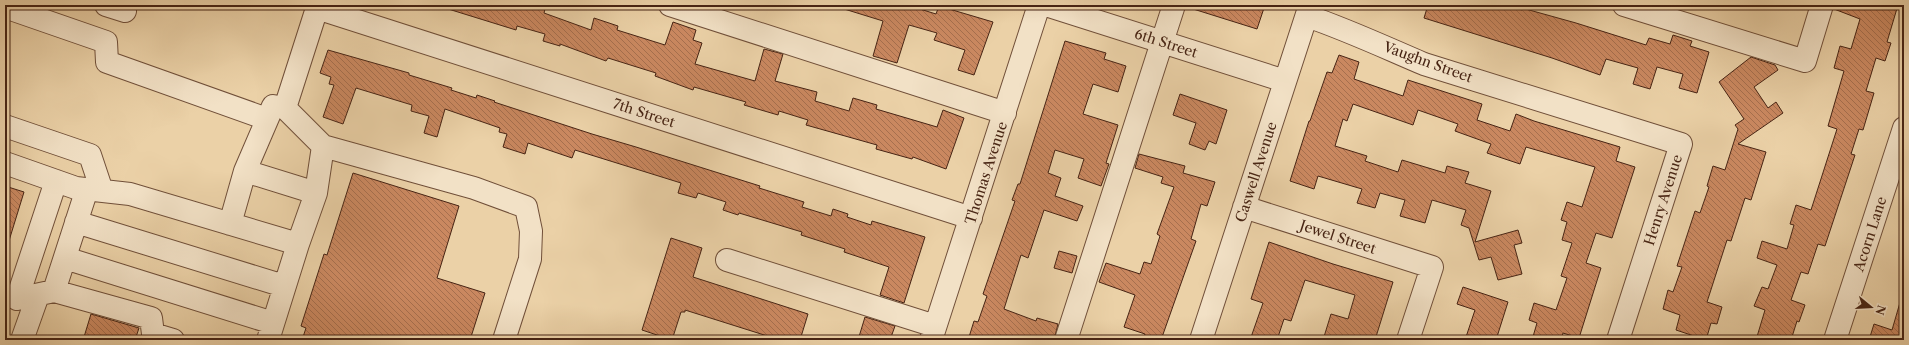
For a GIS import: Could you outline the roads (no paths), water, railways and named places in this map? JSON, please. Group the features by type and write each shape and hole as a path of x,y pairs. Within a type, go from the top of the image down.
{"street":[{"path":"670,5 1005,113"},
{"name":"Thomas Avenue","path":"933,333 1039,5"},
{"name":"6th Street","path":"1046,5 1285,81"},
{"path":"1066,340 1174,5"},
{"path":"1624,5 1804,61 1822,5"},
{"path":"230,224 246,171 276,114 317,6"},
{"name":"7th Street","path":"317,6 971,218"},
{"path":"5,7 41,12 106,42 107,62 276,114 323,146 474,188 526,207 531,231 530,259 504,340"},
{"name":"Caswell Avenue","path":"1201,340 1309,11"},
{"name":"Vaughn Street","path":"1309,11 1366,37 1384,47 1424,64 1551,103"},
{"name":"Henry Avenue","path":"1551,103 1681,144 1618,340"},
{"path":"5,126 90,155 95,190 76,222 65,258 22,340"},
{"name":"Acorn Lane","path":"1835,340 1904,128"},
{"path":"65,258 270,332 316,193 323,146"},
{"path":"5,163 76,188 130,194 298,244"},
{"path":"246,171 316,193"},
{"path":"11,300 56,181"},
{"name":"Jewel Street","path":"1244,207 1432,267 1408,340"},
{"path":"76,222 284,286"},
{"path":"727,260 933,333"},
{"path":"11,300 46,293 151,318 153,334 172,340"}]}
